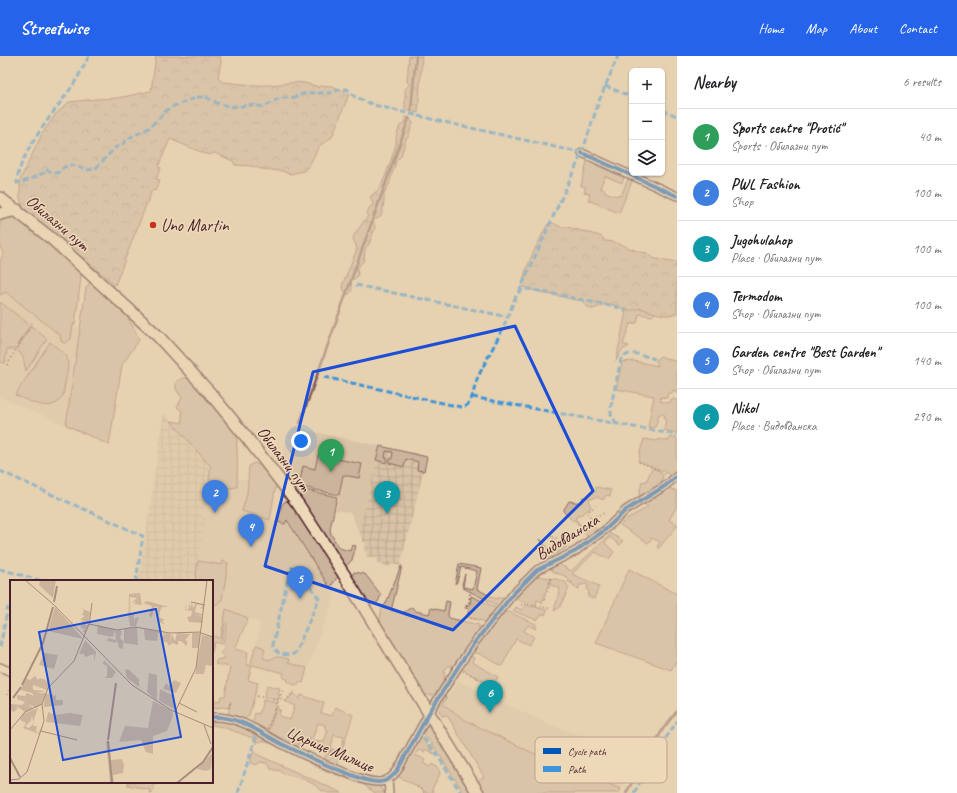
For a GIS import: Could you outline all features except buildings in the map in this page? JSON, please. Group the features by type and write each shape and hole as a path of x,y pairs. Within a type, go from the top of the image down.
{"main road":[{"name":"Обилазни пут","path":"0,198 52,239 158,336 210,393 248,438 298,504 343,573 478,793"},
{"path":"0,214 17,210"}],"street":[{"path":"582,153 677,196"},
{"name":"Видовданска","path":"429,713 475,642 513,594 528,578 537,570 576,551 605,530 626,510 665,486 677,476"},
{"path":"0,667 10,672"},
{"name":"Царице Милице","path":"213,717 241,722 304,754 359,778 378,782 388,779 397,771 429,713"},
{"name":"Царице Милице","path":"388,779 389,793"}],"path":[{"path":"7,365 32,323"},
{"path":"639,462 660,471"},
{"path":"595,526 587,512 596,506"},
{"path":"592,519 598,515 606,514"},
{"path":"552,537 561,544 565,544 567,547"},
{"path":"540,554 544,561"},
{"path":"548,591 551,578"},
{"path":"568,582 570,581 575,588"},
{"path":"466,605 469,603 470,593"},
{"path":"541,607 546,596"},
{"path":"521,605 523,603 548,608"},
{"path":"467,618 481,620"},
{"path":"465,672 493,686"},
{"path":"7,695 10,688"},
{"path":"270,726 283,689"},
{"path":"257,696 276,701 280,699 285,701 295,691"},
{"path":"213,702 214,695"},
{"path":"229,708 230,701"},
{"path":"276,701 280,711"},
{"path":"309,745 310,740 319,742"},
{"path":"330,755 331,749"},
{"path":"417,787 425,793"}],"highlighted area":[{"path":"515,326 593,491 453,630 265,566 313,372"}],"shaded area":[{"path":"0,261 80,329 66,425 0,397"},
{"path":"164,413 211,467 202,517 205,518 195,580 139,580"},
{"path":"292,427 380,446 359,532 351,513 336,510 339,495 299,487 280,458"},
{"path":"380,446 427,457 400,566 391,564 390,567 376,563 377,559 366,556 367,552 364,551 366,543 363,542 359,532"},
{"path":"210,473 251,481 245,513 285,524 286,520 335,595 307,668 288,663 284,673 251,665 261,623 226,610 221,638 213,636 213,580 195,580 204,518 202,517 204,505 206,505"},
{"path":"459,681 554,726 585,737 535,737 535,753 465,720 443,704"},
{"path":"606,783 624,783 621,789"}],"green space":[{"path":"156,56 220,56 221,61 218,77 222,82 251,85 305,83 318,87 334,87 349,94 332,137 319,146 310,164 304,171 290,174 282,171 261,169 252,166 235,165 233,161 215,153 208,155 170,139 158,167 161,168 156,179 160,180 155,191 152,190 115,285 23,208 20,198 20,180 42,134 56,114 69,102 118,98 151,91"},
{"path":"409,56 422,56 418,113 405,110 405,89 410,84 407,82"},
{"path":"405,118 410,118 413,124 409,136 406,139 401,156 396,161 389,184 384,193 381,216 373,220 375,228 369,244 365,249 364,260 357,269 358,276 351,281 352,290 348,295 342,286 357,249 353,239 354,235 368,216 367,214 369,208 373,204 370,197 377,191 383,182 396,146 399,127 404,123"},
{"path":"587,161 624,178 622,183 605,176 600,188 605,190 605,192 616,196 621,196 628,179 632,181 619,213 588,200 590,194 584,192 586,187 581,186"},
{"path":"14,217 19,219 79,268 81,277 75,325 73,324 71,339 65,343 62,342 60,338 61,336 6,292 0,295 0,262 3,254 0,245 0,222 6,218"},
{"path":"551,222 561,227 567,227 600,236 605,241 610,241 636,251 647,253 652,258 677,262 677,313 673,315 663,315 640,308 635,310 626,310 611,304 606,304 591,309 585,305 582,300 546,294 523,287 522,285 529,262 547,225"},
{"path":"90,282 94,282 126,315 131,322 139,340 122,365 109,445 66,425 86,288"},
{"path":"0,302 30,325 16,349 7,349 5,363 0,362"},
{"path":"627,306 657,311 652,316 639,314 637,323 630,324 623,344 629,346 621,351 616,361"},
{"path":"31,326 47,339 26,371 23,357 17,349"},
{"path":"50,342 66,355 68,365 63,395 54,405 47,406 34,403 15,395"},
{"path":"660,356 677,362 677,391 673,390 672,393 668,393 667,398 661,397 660,401 670,403 671,399 677,400 677,433 664,430 666,419 664,419 665,415 659,414 655,428 648,427 654,396 616,389 622,362 634,361 658,366 656,360"},
{"path":"188,378 197,387 236,432 237,487 222,489 223,483 209,480 211,467 171,421 182,423 182,411 177,407 182,398 176,389 176,384 178,380"},
{"path":"670,437 677,438 677,475 673,478 662,469 661,470 638,461 644,439 669,441"},
{"path":"380,446 427,457 424,471 417,470 418,462 406,459 404,467 389,463 390,459 392,459 393,452 386,451 386,463 376,460"},
{"path":"318,455 362,464 359,478 343,475 339,495 302,487 301,489 337,497 330,529 331,534 339,548 350,551 352,545 356,546 352,560 344,568 288,483 299,485 303,466 315,469"},
{"path":"254,463 261,466 276,484 270,520 242,511 247,494 249,466"},
{"path":"652,468 662,474 662,485 638,500 642,481 646,482"},
{"path":"596,487 611,490 610,496 606,495 603,500 597,497 590,499 589,502 591,508 575,518 585,531 593,525 597,530 587,536 575,520 573,521 563,511 569,501 582,503 583,497 588,498 596,491"},
{"path":"668,488 677,491 677,506 669,520 677,524 677,526 659,548 657,547 660,542 652,538 648,543 620,525 627,519 648,507 643,503"},
{"path":"288,501 338,576 330,588 287,520 285,524 278,522 282,505 284,502"},
{"path":"611,534 623,541 620,545 610,537 605,543 614,552 609,559 595,552 572,574 599,586 594,599 588,597 588,585 579,585 579,589 575,587 565,576 556,573 551,569 559,564 571,571"},
{"path":"540,539 550,550 558,543 564,545 566,548 557,553 559,557 546,563 543,556 549,551"},
{"path":"198,561 222,565 223,561 228,563 222,600 217,604 213,605 213,580 195,580"},
{"path":"459,564 481,568 477,589 496,599 509,596 499,606 463,588 462,584 465,574 463,587 473,589 477,571 461,567 457,582 455,584"},
{"path":"401,566 391,611 403,613 412,607 415,611 429,614 431,608 444,611 446,601 450,602 448,614 449,618 479,625 479,632 453,666 448,666 444,671 442,684 433,695 426,695 424,693 380,621 381,611 386,603"},
{"path":"629,569 677,594 677,660 671,670 596,643"},
{"path":"354,572 365,574 381,595 378,602 375,604 369,602 353,579"},
{"path":"538,576 551,578 542,602 537,600 536,605 516,599 525,587"},
{"path":"552,578 565,582 569,588 560,607 554,611 560,588 550,585"},
{"path":"471,596 493,606 496,610 484,625 483,621 467,617 469,609 465,608 470,604"},
{"path":"526,605 547,610 545,615 542,614 537,620 513,611 516,607 521,610"},
{"path":"226,609 248,618 235,649 248,652 246,665 250,666 256,645 265,649 263,658 270,659 279,657 289,659 288,663 307,668 303,683 299,682 298,686 287,682 288,679 283,678 284,673 252,665 248,680 258,683 249,715 245,719 228,715 231,701 228,708 213,708 215,700 220,701 221,696 225,696 230,667 215,664 217,660 225,658 220,652 225,648 223,645 227,624 225,624 221,644 214,642 213,647 213,636 221,638"},
{"path":"505,612 509,612 536,624 536,629 528,625 524,631 534,637 529,645 516,639 502,666 478,653 476,654 473,651"},
{"path":"470,656 474,658 472,662 498,677 493,686 465,671 461,667"},
{"path":"267,685 280,688 278,694 280,695 277,700 264,697"},
{"path":"293,693 299,699 301,695 324,703 321,713 332,716 335,707 353,715 337,766 323,760 327,754 310,746 311,741 319,743 320,741 324,742 328,730 325,729 325,725 318,723 308,745 300,741 297,747 268,733 276,709 278,708 280,712 279,716 290,720 295,706 286,702","holes":["334,735 344,737 340,751 332,749 330,756"]},
{"path":"445,696 447,698 443,704 465,720 535,754 535,783 606,783 621,789 619,793 483,793 478,784 479,780 484,777 447,715 442,716 438,708"},
{"path":"263,700 276,703 277,705 266,732 252,724 255,713 259,714"},
{"path":"213,721 241,725 254,733 253,738 223,727 213,725"},
{"path":"427,725 470,793 464,793 431,742 421,731"},
{"path":"419,735 434,754 425,749 424,752 418,750 416,756 425,760 423,763 430,767 432,764 439,768 440,774 432,789 433,793 426,793 417,786 397,776"},
{"path":"261,736 378,787 382,789 384,793 375,793 364,785 324,770 266,741 255,745 257,739"},
{"path":"254,748 256,754 342,793 328,793 302,778 283,774 281,771 270,769 267,763 259,762 257,765 250,763"},
{"path":"128,783 155,783 152,793 149,793 150,790 128,785"}],"waterway":[{"path":"411,110 416,56"},
{"path":"300,423 409,118"},
{"path":"658,737 677,711"},
{"path":"626,793 632,783"}],"marked path":[{"path":"89,56 74,84 30,147 23,160 17,183 44,173 45,170 58,173 64,167 71,165 88,170 95,169 115,148 124,143 127,139 149,128 167,110 198,97 206,97 217,103 233,107 251,105 264,107 278,99 295,97 306,93 330,93 347,89 355,97 374,105 582,153"},
{"path":"519,292 582,153 599,101 618,56"},
{"path":"605,86 629,96"},
{"path":"665,111 677,116"},
{"path":"356,285 508,317"},
{"path":"324,377 464,407 471,400 478,377 502,330 517,294 522,290 534,290 621,308 626,311"},
{"path":"617,424 611,415 611,406 621,359 628,354 642,355 655,359"},
{"path":"472,397 677,435"},
{"path":"0,471 143,536 136,580"},
{"path":"292,568 300,573 319,599 296,651 294,654 284,655 278,653 273,644 287,582 292,568"},
{"path":"0,569 39,580"},
{"path":"0,647 8,607"},
{"path":"667,737 677,721"},
{"path":"238,793 258,730"},
{"path":"418,731 436,753 461,793"},
{"path":"634,793 640,783"}],"cycle path":[{"path":"582,153 677,196"},
{"path":"213,717 230,719 248,725 313,759 363,779 372,782 388,780 397,771 429,713 458,667 475,642 513,594 537,570 576,551 605,530 626,510 665,486 677,476"}],"place":[{"name":"Uno Martin","path":"153,225"},
{"name":"Sports centre \"Protić\"","path":"331,472"},
{"name":"PWL Fashion","path":"215,513"},
{"name":"Jugohulahop","path":"387,514"},
{"name":"Termodom","path":"251,547"},
{"name":"Garden centre \"Best Garden\"","path":"300,599"},
{"name":"Nikol","path":"490,713"}]}
